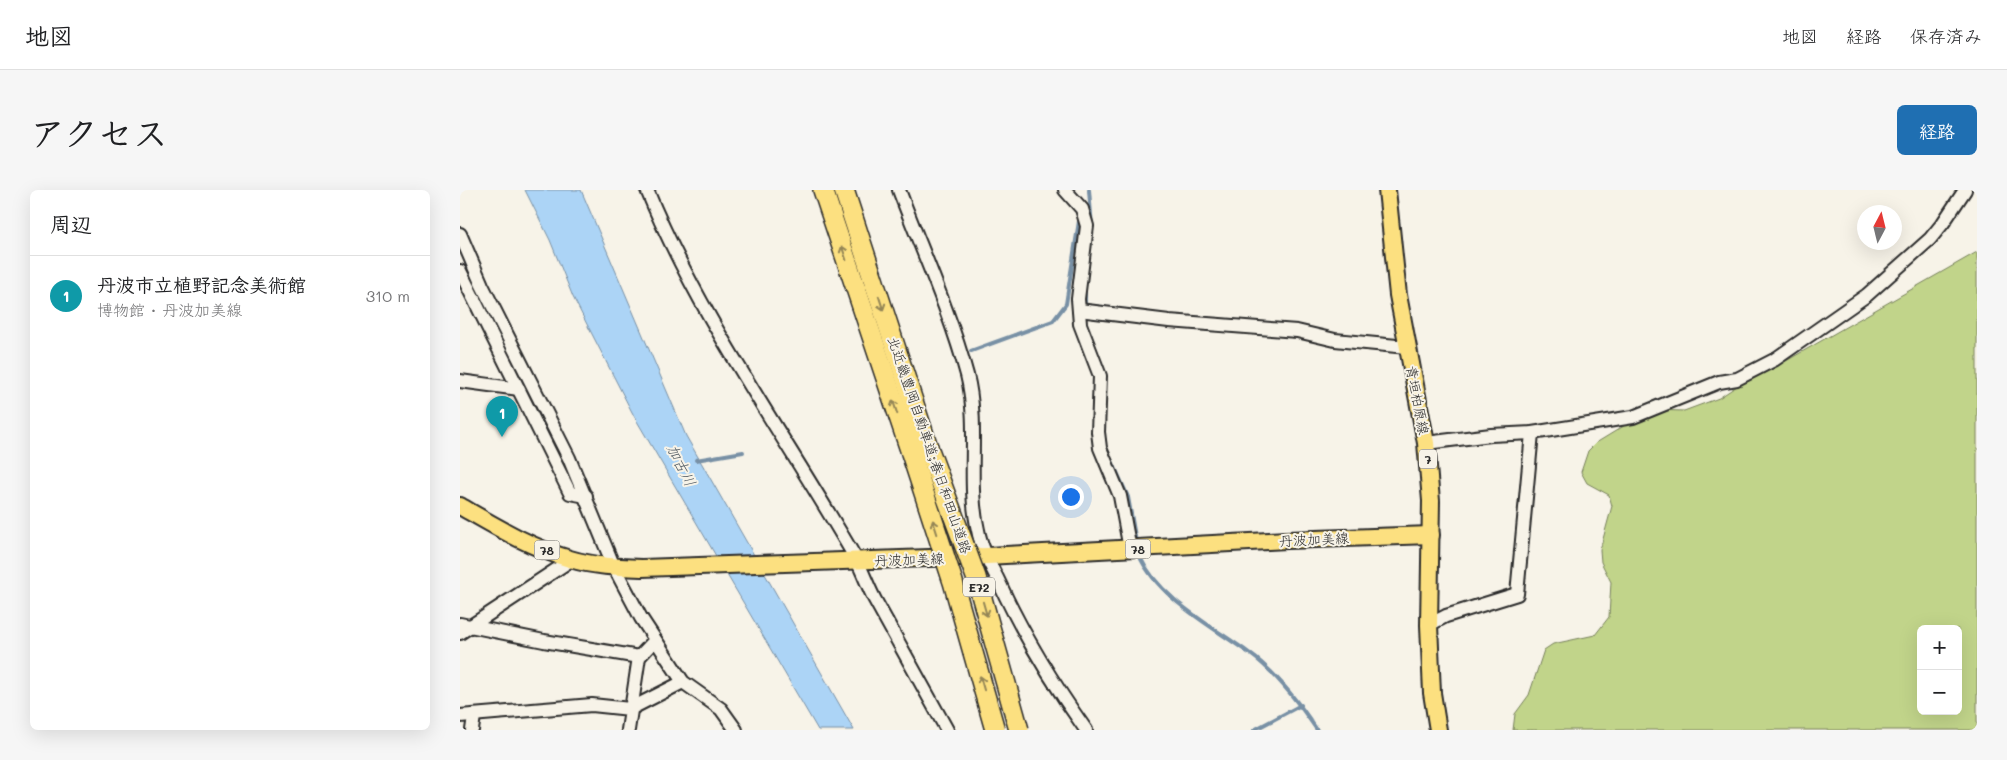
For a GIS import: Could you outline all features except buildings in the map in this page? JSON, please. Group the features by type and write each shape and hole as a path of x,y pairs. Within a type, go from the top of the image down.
{"highway":[{"name":"北近畿豊岡自動車道;春日和田山道路","path":"823,190 920,450 976,577 1019,730"},
{"name":"北近畿豊岡自動車道;春日和田山道路","path":"844,190 920,450 953,582 995,730"}],"main road":[{"name":"青垣柏原線","path":"1387,190 1398,295 1426,443 1431,502 1429,625 1432,693 1438,730"},
{"name":"丹波加美線","path":"460,506 496,527 571,560 614,567 642,568 987,556 1431,535"}],"street":[{"path":"647,190 664,233 691,284 874,598 947,730"},
{"path":"899,190 954,336 967,377 971,400 973,490 978,531 987,556 1015,618 1086,730"},
{"path":"1065,190 1082,209 1087,226 1078,300 1080,324 1100,376 1098,432 1100,448 1120,496 1130,550"},
{"path":"1426,443 1491,435 1532,433 1633,417 1719,382 1737,379 1774,360 1874,288 1930,239 1965,190"},
{"path":"460,234 482,284 586,496 614,567 641,618 683,682 721,709 736,730"},
{"path":"460,271 570,493 586,496"},
{"path":"1079,310 1169,321 1297,332 1335,340 1407,347"},
{"path":"460,381 519,389"},
{"path":"1429,625 1446,616 1517,594 1532,433"},
{"path":"460,633 466,625 571,560"},
{"path":"466,625 544,641 639,657"},
{"path":"628,730 639,657 655,640"},
{"path":"460,716 592,704 630,709 683,682"},
{"path":"472,730 474,716"}],"green space":[{"path":"1977,252 1977,730 1513,730 1515,714 1529,695 1544,650 1553,644 1595,635 1609,617 1611,582 1601,562 1600,550 1612,506 1609,495 1587,483 1581,472 1588,451 1596,443 1650,410 1684,411 1719,398 1749,378 1772,369"}],"water":[{"name":"加古川","path":"525,190 581,190 686,436 854,730 818,730 634,416 573,297 550,240"}],"waterway":[{"path":"1089,190 1092,227"},
{"path":"971,351 1053,321 1066,304 1079,221"},
{"path":"1085,292 1085,302"},
{"name":"加古川","path":"696,460 743,452"},
{"path":"1112,461 1128,497 1136,542"},
{"path":"1139,555 1159,585 1172,598 1249,653 1268,669 1295,699 1317,730"},
{"path":"1254,730 1301,705"}],"place":[{"name":"丹波市立植野記念美術館","path":"502,437"}]}
